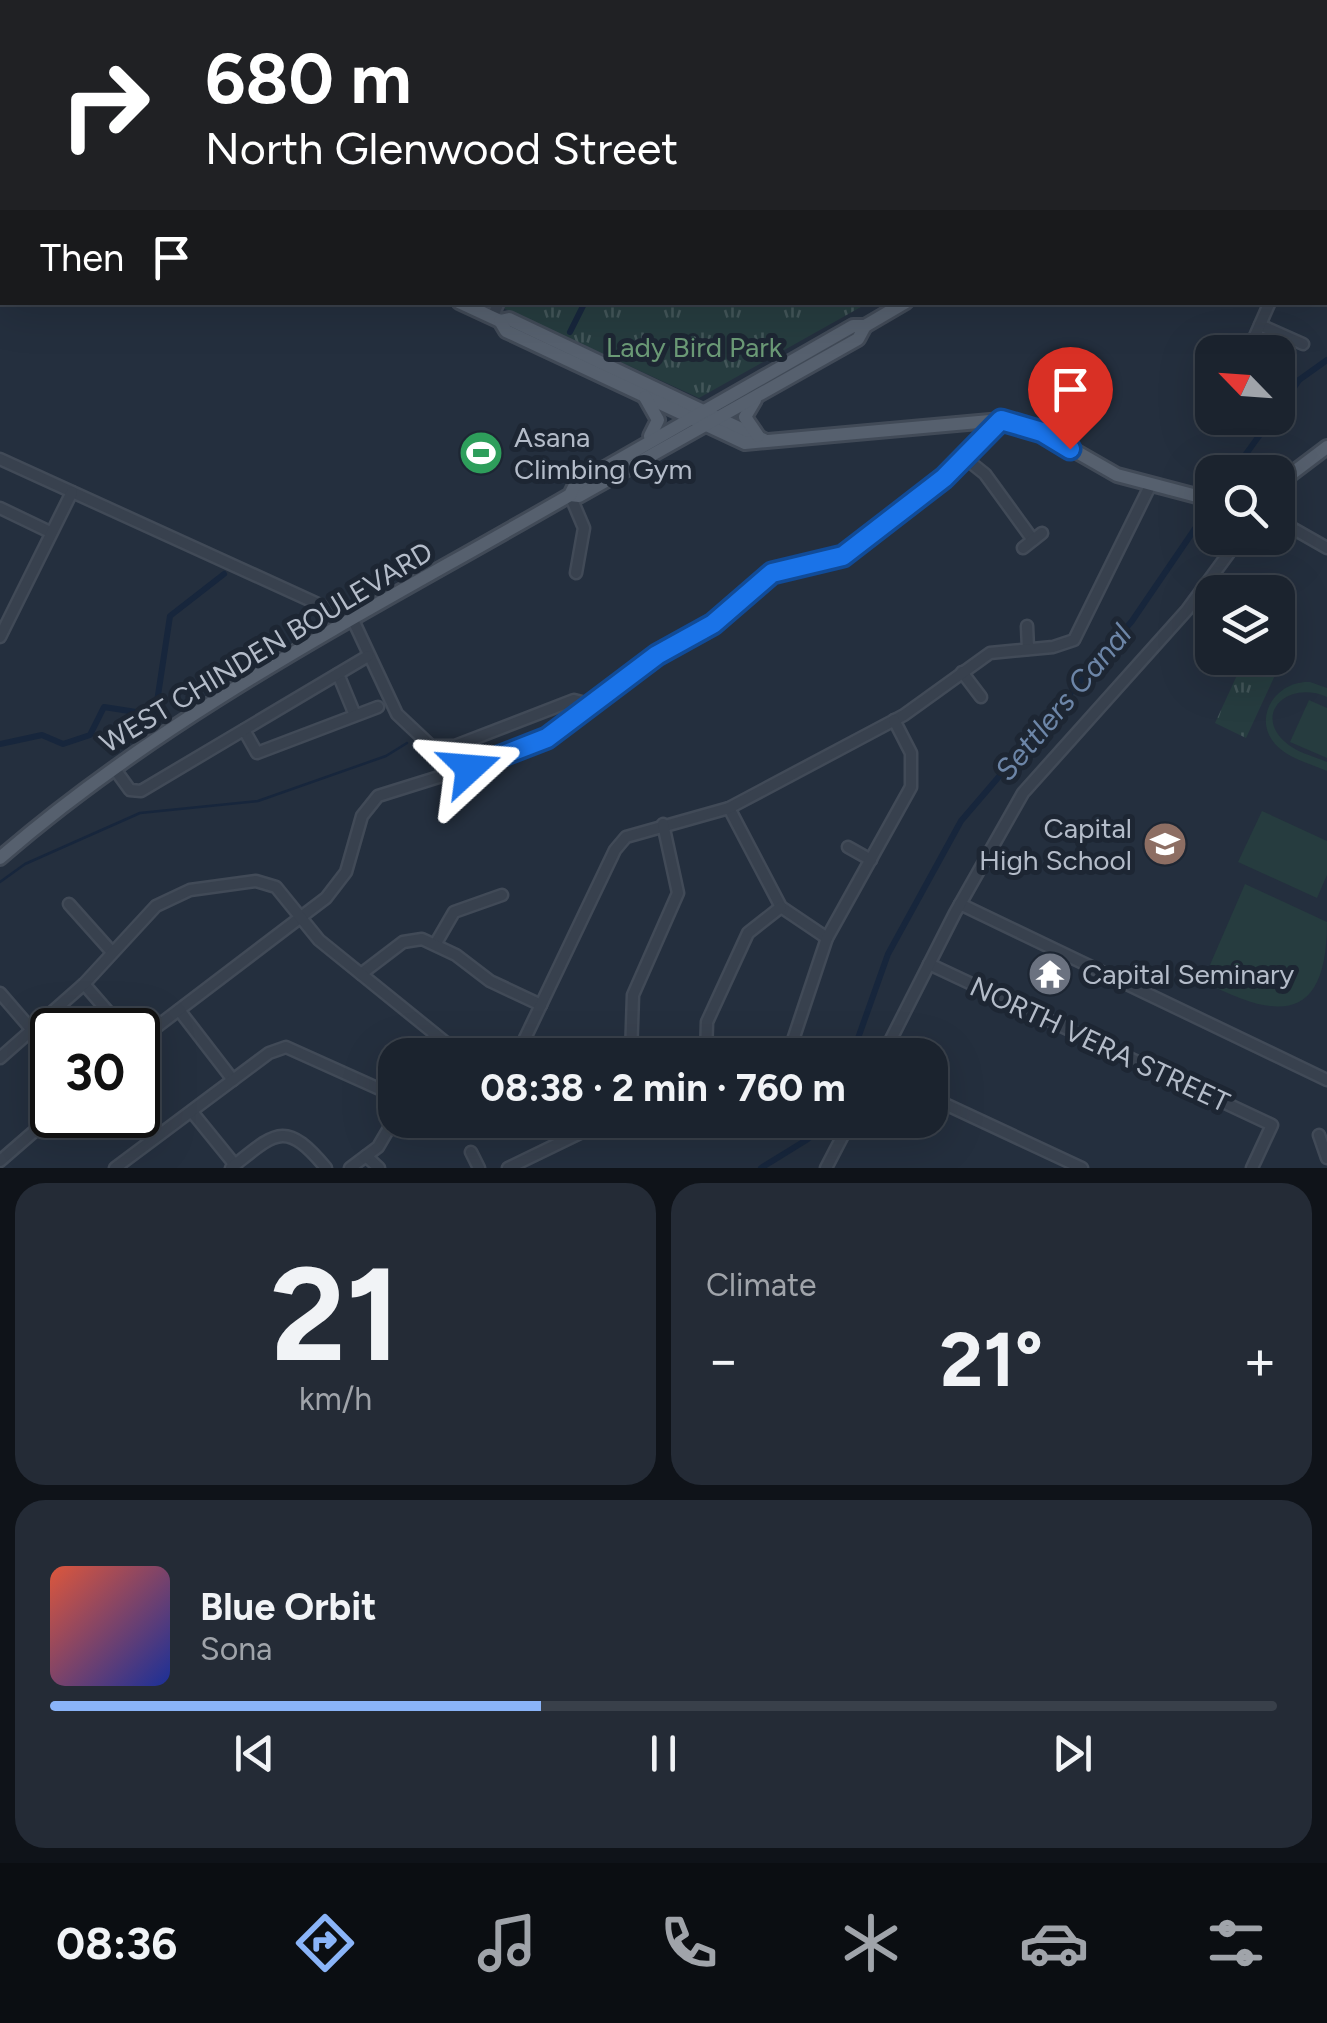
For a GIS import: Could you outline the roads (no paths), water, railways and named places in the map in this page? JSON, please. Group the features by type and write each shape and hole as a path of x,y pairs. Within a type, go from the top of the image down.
{"main road":[{"path":"466,305 496,320 506,331 644,395 761,438 1001,420 1042,432 1107,471 1195,495"},
{"name":"WEST CHINDEN BOULEVARD","path":"0,858 114,768 235,689 570,496 579,496 853,326 864,326 901,305"},
{"path":"496,320 509,320 702,418"},
{"name":"WEST CHINDEN BOULEVARD","path":"570,496 574,485 647,441 762,392 860,338 864,326"},
{"path":"761,438 745,417 762,392"},
{"path":"644,395 658,420 647,441"},
{"path":"1295,471 1327,447"}],"street":[{"path":"496,320 498,305"},
{"path":"1255,335 1269,305"},
{"path":"1260,324 1303,344"},
{"path":"160,1025 336,888 346,872 362,816 378,796 522,751 547,738 657,655 713,624 772,573 843,556 965,458 1001,420"},
{"path":"965,458 985,474 1033,540"},
{"path":"0,459 353,620 405,724 425,743 438,748 455,746 574,700 589,704"},
{"path":"525,1038 615,850 626,837 729,808 894,720 990,653 1065,644 1080,634 1152,484"},
{"path":"0,637 72,492"},
{"path":"570,496 584,528 576,573"},
{"path":"0,508 50,532"},
{"path":"1295,530 1327,548"},
{"path":"892,1038 960,904 1024,793 1186,610 1227,555"},
{"path":"1027,626 1028,649"},
{"path":"114,768 130,790 139,792 368,656"},
{"path":"962,672 981,697"},
{"path":"338,674 355,715"},
{"path":"244,730 257,753 378,706"},
{"path":"794,1038 828,938 911,787 914,768 894,720"},
{"path":"729,808 781,907 828,938"},
{"path":"632,1038 633,995 678,893 664,824"},
{"path":"848,847 870,860"},
{"path":"57,1008 156,906 190,890 267,883 283,894 319,940 442,1038"},
{"path":"436,944 454,912 502,895"},
{"path":"68,904 111,951"},
{"path":"960,904 1327,1080"},
{"path":"707,1038 707,1022 748,932 763,916 781,907"},
{"path":"361,974 409,940 436,944 490,981 541,1005"},
{"name":"NORTH VERA STREET","path":"929,964 1272,1125 1252,1168"},
{"path":"84,984 105,1008"},
{"path":"0,993 30,1028"},
{"path":"179,1010 233,1080"},
{"path":"0,1058 30,1032"},
{"path":"433,1038 435,1034"},
{"path":"114,1168 268,1053 286,1048 378,1089"},
{"path":"948,1105 1082,1168"},
{"path":"192,1112 233,1166 271,1136 283,1134 300,1139 326,1168"},
{"path":"0,1161 30,1135"},
{"path":"1319,1135 1327,1158"},
{"path":"350,1168 385,1138"},
{"path":"508,1168 565,1138"},
{"path":"826,1168 842,1138"},
{"path":"471,1152 479,1168"},
{"path":"366,1156 379,1168"}],"waterway":[{"path":"570,332 584,305"},
{"name":"Settlers Canal","path":"1295,386 1327,360"},
{"name":"Settlers Canal","path":"1245,455 1260,435"},
{"name":"Settlers Canal","path":"858,1038 888,954 961,821 1132,621 1195,529"},
{"path":"0,744 42,735 63,744 90,735 104,707 155,715 170,616 224,574"},
{"path":"0,882 25,864 140,813 258,801 386,756 407,743"},
{"name":"Settlers Canal","path":"761,1168 809,1138"}],"place":[{"name":"Asana Climbing Gym","path":"481,453"},
{"name":"Capital High School","path":"1165,844"},
{"name":"Capital Seminary","path":"1050,974"}],"park label":[{"name":"Lady Bird Park","path":"694,347"}]}
